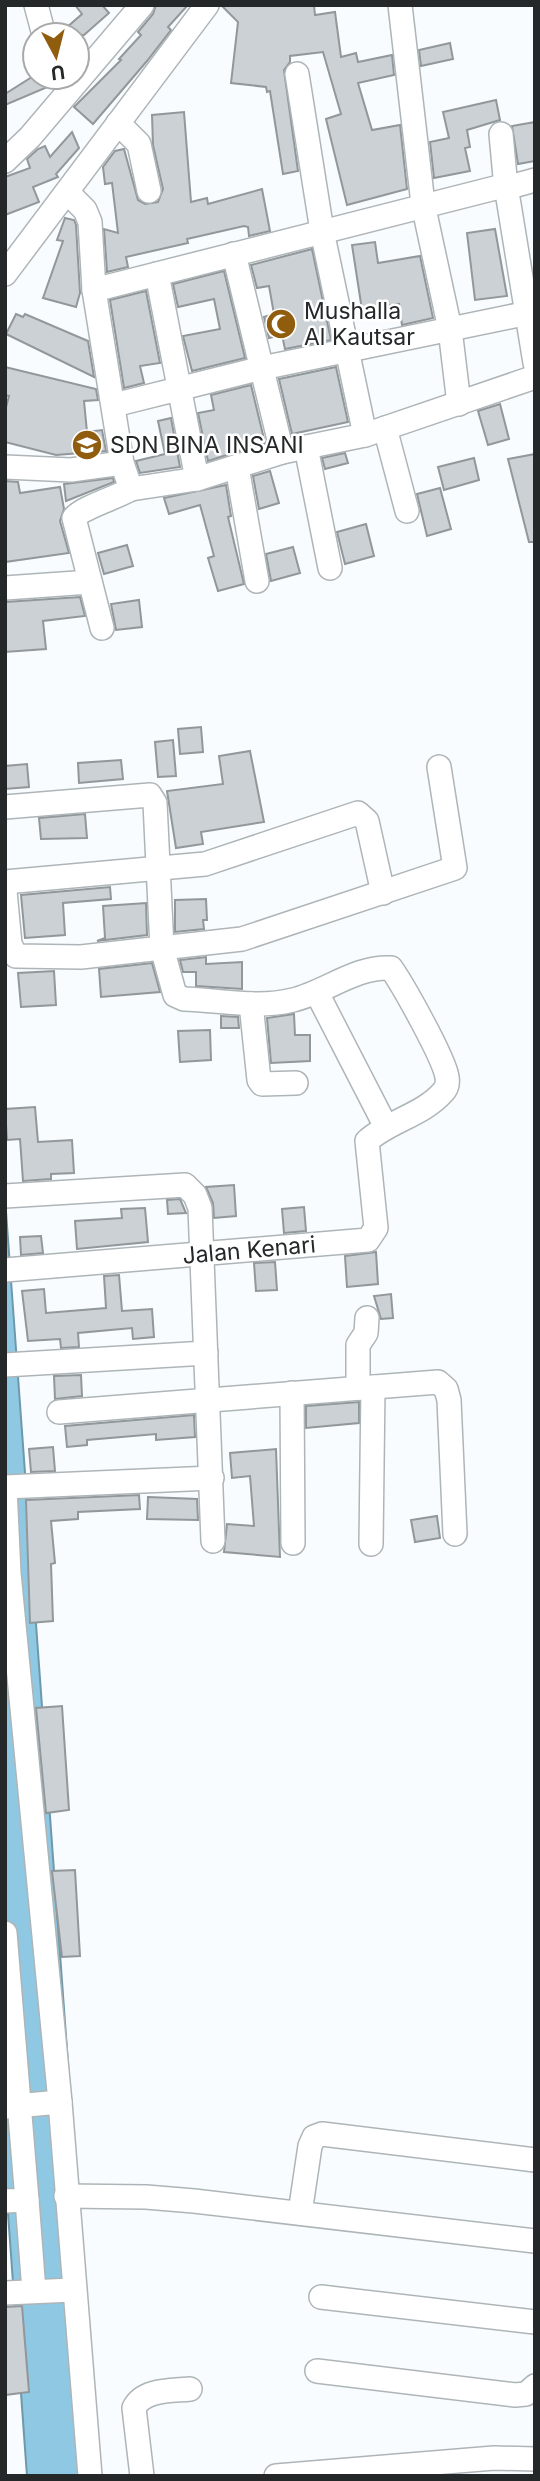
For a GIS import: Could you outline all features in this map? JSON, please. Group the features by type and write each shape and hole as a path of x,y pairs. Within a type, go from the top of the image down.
{"street":[{"path":"91,55 142,5"},
{"path":"5,274 75,201 126,130 207,5"},
{"path":"400,5 423,204 450,329 459,404"},
{"path":"298,74 305,139 348,351 375,431 407,511"},
{"path":"5,161 30,137 56,91"},
{"path":"126,130 139,146 149,191"},
{"path":"501,134 506,188 535,363"},
{"path":"94,290 423,204 535,180"},
{"path":"75,201 90,222 94,290 122,463 131,489"},
{"path":"234,254 282,452"},
{"path":"157,274 197,479"},
{"path":"114,405 179,386 528,313"},
{"path":"102,628 75,519 82,510 111,501 131,489 197,479 282,452 375,431 535,377"},
{"path":"306,447 330,568"},
{"path":"5,467 71,470 122,463"},
{"path":"237,467 257,581"},
{"path":"5,587 90,582"},
{"path":"5,891 9,944 16,957 81,957 242,939 455,868 439,767"},
{"path":"5,807 150,795 155,803 162,948 175,995 184,999 251,1004 291,1001 317,993 377,967 391,968 400,980 448,1082 445,1090 430,1104 386,1127 317,993"},
{"path":"5,882 158,870 221,859 358,813 367,821 383,893"},
{"path":"251,1004 259,1080 262,1084 296,1083"},
{"name":"Jalan Kenari","path":"5,1270 368,1240 376,1228 367,1141 386,1127"},
{"path":"5,1196 189,1186 200,1208 213,1541"},
{"path":"367,1318 366,1333 358,1345 365,1388 371,1544"},
{"path":"5,1365 206,1353"},
{"path":"59,1412 439,1382 446,1389 455,1534"},
{"path":"292,1393 292,1544"},
{"path":"36,2291 16,2200 31,2105 5,1488 212,1478"},
{"path":"5,1933 8,2001 31,2105 66,2196 70,2290 90,2476"},
{"path":"300,2213 310,2146 314,2137 322,2134 535,2160"},
{"path":"66,2196 146,2197 535,2241"},
{"path":"5,2293 70,2290"},
{"path":"321,2297 535,2322"},
{"path":"317,2371 515,2395 526,2394 535,2386"},
{"path":"142,2476 134,2408 138,2400 148,2394 190,2389"},
{"path":"276,2476 494,2458 530,2465"}],"water":[{"path":"5,1198 98,2476 27,2476 5,2172"}],"building":[{"path":"75,5 102,5 109,13 91,29 91,21 74,21 82,14"},
{"path":"156,5 188,5 168,27 171,30 147,61 93,124 74,107 121,60 119,59 141,35 138,32 153,14"},
{"path":"221,5 314,5 315,15 335,12 341,57 356,53 358,62 392,55 394,75 358,83 372,130 400,125 407,189 347,205 326,119 341,114 323,52 290,56 290,62 284,70 298,171 283,174 270,91 267,92 266,87 231,83 238,22"},
{"path":"450,43 453,59 421,66 419,50"},
{"path":"21,84 21,91 38,91 5,105 5,94"},
{"path":"496,100 500,120 467,130 470,147 465,148 470,171 434,178 430,142 449,138 443,112"},
{"path":"184,112 191,202 207,198 208,204 262,189 270,231 249,236 248,227 244,226 187,239 188,243 126,257 128,267 107,272 104,229 118,233 112,183 105,184 103,167 115,151 124,149 138,200 145,204 158,202 163,189 153,145 152,115"},
{"path":"535,122 535,161 518,164 512,126"},
{"path":"72,132 79,148 56,174 58,177 33,187 39,202 5,215 5,177 30,168 27,159 38,149 45,146 50,157"},
{"path":"65,218 74,220 76,225 80,293 76,307 43,298 63,241 57,240"},
{"path":"495,229 507,296 475,300 467,233"},
{"path":"375,242 378,263 420,256 433,318 402,325 399,304 362,310 352,245"},
{"path":"312,249 331,340 285,349 282,335 269,338 264,317 274,314 269,286 257,288 251,265"},
{"path":"224,271 245,358 192,371 183,336 220,329 214,299 178,307 173,284"},
{"path":"146,291 160,363 140,366 144,383 124,388 110,300"},
{"path":"16,314 23,317 25,314 88,341 94,377 6,334"},
{"path":"5,367 96,389 98,400 84,401 87,432 102,430 106,451 56,455 5,442 5,411 9,396 5,395"},
{"path":"336,367 348,422 292,434 279,379"},
{"path":"251,385 265,443 208,461 198,413 214,410 211,395"},
{"path":"500,404 509,439 488,445 478,411"},
{"path":"171,418 180,467 140,473 136,461 165,454 158,421"},
{"path":"345,453 348,463 325,469 322,458"},
{"path":"535,454 535,542 529,542 508,459"},
{"path":"474,458 479,480 444,490 438,467"},
{"path":"270,471 279,503 259,509 253,476"},
{"path":"113,478 114,482 66,501 64,484"},
{"path":"5,481 18,482 20,493 60,487 64,509 60,521 69,553 5,562"},
{"path":"226,485 231,516 228,517 244,584 218,591 208,558 214,556 200,505 169,514 164,498"},
{"path":"440,488 451,529 427,536 417,494"},
{"path":"366,524 374,556 345,564 337,532"},
{"path":"127,545 133,566 104,574 98,553"},
{"path":"293,547 300,573 271,581 266,554"},
{"path":"80,597 85,616 43,621 46,649 5,652 5,602"},
{"path":"139,600 142,627 116,630 111,604"},
{"path":"201,727 203,752 180,754 178,729"},
{"path":"173,740 176,776 158,777 155,742"},
{"path":"250,751 264,822 201,832 203,844 176,848 167,791 223,784 219,756"},
{"path":"121,760 123,779 79,783 78,763"},
{"path":"27,764 29,787 5,789 5,766"},
{"path":"85,814 87,838 41,839 39,818"},
{"path":"110,887 111,899 63,903 65,935 25,938 21,895"},
{"path":"206,899 207,920 203,920 204,929 175,932 175,900"},
{"path":"146,903 147,935 97,941 105,938 103,906"},
{"path":"206,957 206,964 242,962 242,989 196,986 196,972 183,972 180,960"},
{"path":"152,963 160,992 101,997 99,969"},
{"path":"54,971 56,1005 21,1007 18,973"},
{"path":"294,1014 295,1035 310,1035 310,1061 271,1063 267,1018"},
{"path":"221,1016 238,1017 239,1028 221,1028"},
{"path":"210,1030 211,1060 180,1062 178,1031"},
{"path":"35,1107 38,1142 72,1140 74,1173 51,1174 51,1179 23,1181 20,1139 7,1140 5,1109"},
{"path":"234,1185 236,1216 214,1218 213,1203 206,1187"},
{"path":"180,1199 186,1213 168,1214 167,1200"},
{"path":"304,1207 306,1231 284,1233 282,1209"},
{"path":"145,1208 148,1242 77,1249 75,1221 122,1218 121,1209"},
{"path":"41,1236 43,1253 21,1255 20,1237"},
{"path":"376,1252 378,1284 347,1287 345,1256"},
{"path":"275,1262 277,1290 256,1291 254,1263"},
{"path":"119,1275 122,1311 152,1309 154,1337 133,1339 132,1328 78,1333 79,1347 61,1348 60,1339 28,1341 22,1291 44,1289 46,1313 106,1308 104,1276"},
{"path":"391,1294 393,1318 381,1319 374,1296"},
{"path":"81,1375 82,1396 55,1399 54,1376"},
{"path":"359,1402 359,1423 306,1428 306,1406"},
{"path":"194,1415 195,1437 156,1440 156,1434 87,1440 87,1445 67,1447 65,1426"},
{"path":"53,1447 55,1471 31,1472 29,1449"},
{"path":"276,1449 280,1557 224,1552 227,1524 254,1526 250,1476 232,1478 230,1453"},
{"path":"139,1495 140,1509 78,1512 78,1519 51,1521 55,1563 51,1564 53,1621 30,1623 26,1500"},
{"path":"148,1497 197,1499 198,1520 147,1519"},
{"path":"437,1516 440,1538 415,1542 411,1520"},
{"path":"62,1706 69,1810 46,1813 36,1708"},
{"path":"75,1870 80,1956 62,1957 52,1871"},
{"path":"22,2306 29,2392 5,2395 5,2307"}],"place":[{"name":"Mushalla Al Kautsar","path":"281,324"},
{"name":"SDN BINA INSANI","path":"87,445"}]}
